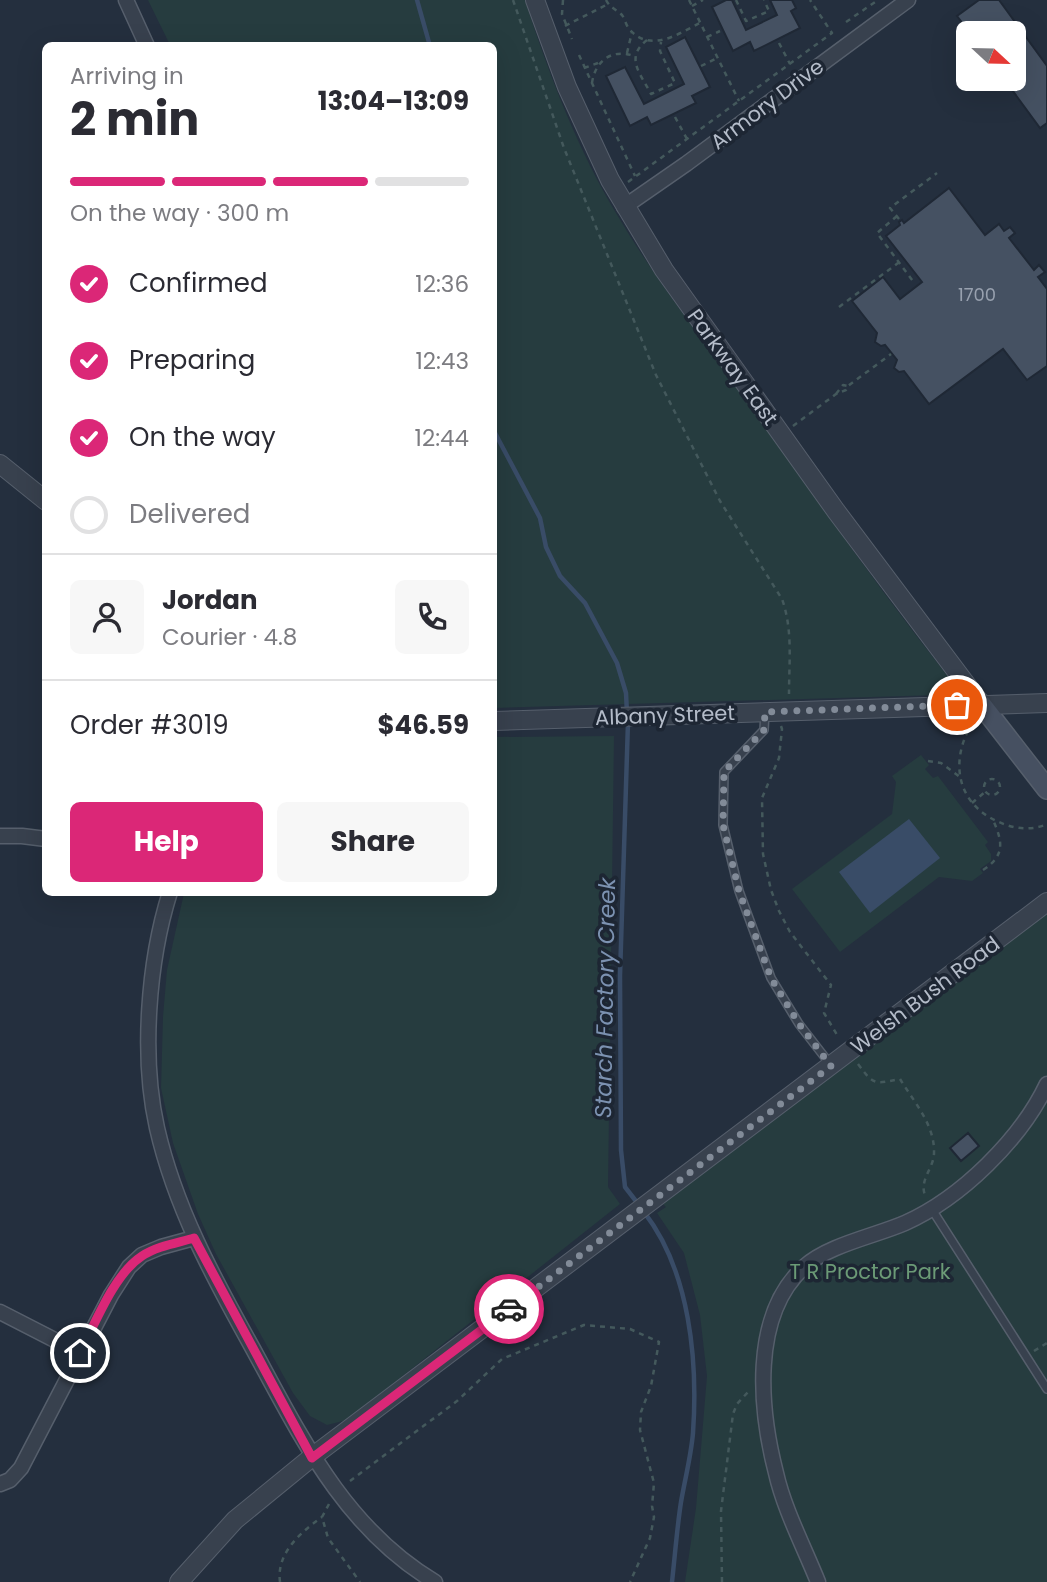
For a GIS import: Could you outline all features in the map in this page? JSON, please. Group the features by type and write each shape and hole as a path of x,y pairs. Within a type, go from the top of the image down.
{"main road":[{"path":"977,713 1046,786"}],"street":[{"path":"126,0 145,42"},
{"name":"Parkway East","path":"534,0 566,88 624,207 664,270 977,713"},
{"name":"Armory Drive","path":"624,207 908,0"},
{"path":"0,464 42,498"},
{"name":"Albany Street","path":"497,721 765,712 977,713 1047,704"},
{"path":"0,836 42,838"},
{"path":"169,896 153,978 148,1027 151,1091 157,1129 184,1214 194,1238 312,1458 379,1539 414,1570 435,1582"},
{"name":"Welsh Bush Road","path":"179,1582 235,1521 312,1458 1047,902"},
{"path":"818,1582 776,1475 762,1401 766,1344 774,1313 788,1286 804,1266 828,1252 907,1222 952,1195 992,1160 1020,1128 1047,1084"},
{"path":"0,1485 10,1480 21,1468 111,1294 129,1267 142,1255 194,1238"},
{"path":"0,1312 80,1353"}],"lane":[{"path":"765,712 764,730 724,772 723,825 739,891 771,978 799,1024 831,1066"},
{"path":"931,1208 1047,1389"}],"path":[{"path":"513,0 564,148 656,376 720,500 782,599 788,615 790,640 789,698"},
{"path":"563,0 562,14 572,39"},
{"path":"689,0 739,101"},
{"path":"692,6 703,0"},
{"path":"736,0 746,22 769,11 764,0"},
{"path":"628,182 832,33 810,0"},
{"path":"846,22 877,0"},
{"path":"565,26 607,2 622,15 632,32 646,40 661,42 700,23"},
{"path":"759,15 762,20"},
{"path":"707,37 720,31"},
{"path":"627,53 632,32"},
{"path":"646,40 636,50 634,62 652,94 675,83 660,51 661,42"},
{"path":"779,43 790,64"},
{"path":"584,68 618,53 634,56"},
{"path":"579,55 636,177"},
{"path":"701,66 718,58"},
{"path":"592,85 594,72 600,62"},
{"path":"675,117 687,139"},
{"path":"915,284 877,233 898,218 890,208 937,173"},
{"path":"839,307 899,262"},
{"path":"793,426 836,394 841,394 891,354"},
{"path":"977,713 959,750 960,777 971,803 993,820 1020,828 1047,824"},
{"path":"779,724 782,729 779,758 762,798 763,854 779,911 790,932 831,985 824,1013 843,1044"},
{"path":"928,761 941,763 960,777"},
{"path":"993,779 998,782 1000,786 997,793 990,795 985,792 986,782 993,779"},
{"path":"971,803 985,792"},
{"path":"983,870 996,861 1001,847 999,832 993,820"},
{"path":"855,1059 870,1081 879,1084 900,1079 933,1133 934,1156 923,1189 931,1208"},
{"path":"279,1582 278,1573 289,1548 303,1531 322,1517 332,1497 420,1426 457,1401 502,1359 584,1325 630,1329 659,1342 651,1386 641,1412 640,1430 654,1483 654,1517 650,1538 630,1582"},
{"path":"722,1582 722,1511 733,1414 737,1404 764,1376"},
{"path":"322,1517 328,1538 360,1582"}],"green space":[{"path":"148,0 525,0 554,84 590,166 633,241 895,608 949,678 950,690 939,695 497,708 497,42 169,42"},
{"path":"614,736 608,1187 620,1204 347,1420 327,1425 310,1416 293,1393 216,1254 198,1214 173,1143 161,1088 163,1017 167,970 183,896 497,896 497,737"},
{"path":"921,755 929,765 925,769 933,778 938,776 988,842 985,845 991,854 991,861 980,869 983,873 972,881 939,877 840,952 792,889 892,814 896,782 892,776"},
{"name":"T R Proctor Park","path":"1047,913 1047,1582 685,1582 696,1508 707,1376 700,1315 684,1253 657,1213 666,1207 663,1204"}],"water":[{"path":"909,819 940,858 870,913 839,872"}],"building":[{"path":"732,0 746,30 777,15 770,0 792,0 796,8 791,11 800,28 754,51 750,42 733,51 712,7"},
{"path":"979,0 999,0 1014,21 961,21 957,16"},
{"path":"685,37 710,87 692,96 696,103 651,125 647,117 630,126 606,76 625,67 644,104 684,84 666,47"},
{"path":"1026,37 1047,66 1047,123 1040,128 1013,91 1026,91"},
{"path":"949,188 985,235 999,224 1004,231 1010,227 1015,233 1009,238 1034,270 1039,265 1045,272 1038,277 1047,289 1047,366 1027,380 1003,349 929,404 904,371 899,372 894,368 897,360 885,345 881,346 875,342 877,333 852,301 883,277 900,299 922,282 886,236 900,225 899,222 902,220 904,223"},
{"path":"968,1133 979,1146 961,1161 950,1148"}],"waterway":[{"name":"Starch Factory Creek","path":"417,0 429,42"},
{"name":"Starch Factory Creek","path":"497,437 540,518 546,547 560,576 585,603 617,663 626,693 627,714"},
{"name":"Starch Factory Creek","path":"628,722 620,976 621,1150 625,1187 639,1205"},
{"name":"Starch Factory Creek","path":"644,1212 660,1235 672,1261 688,1318 692,1347 693,1433 672,1582"}],"way so far":[{"path":"509,1309 831,1066 799,1024 771,978 739,891 723,825 724,772 764,730 765,712 957,705"}],"route":[{"path":"80,1353 111,1294 129,1267 142,1255 194,1238 312,1458 509,1309"}]}
